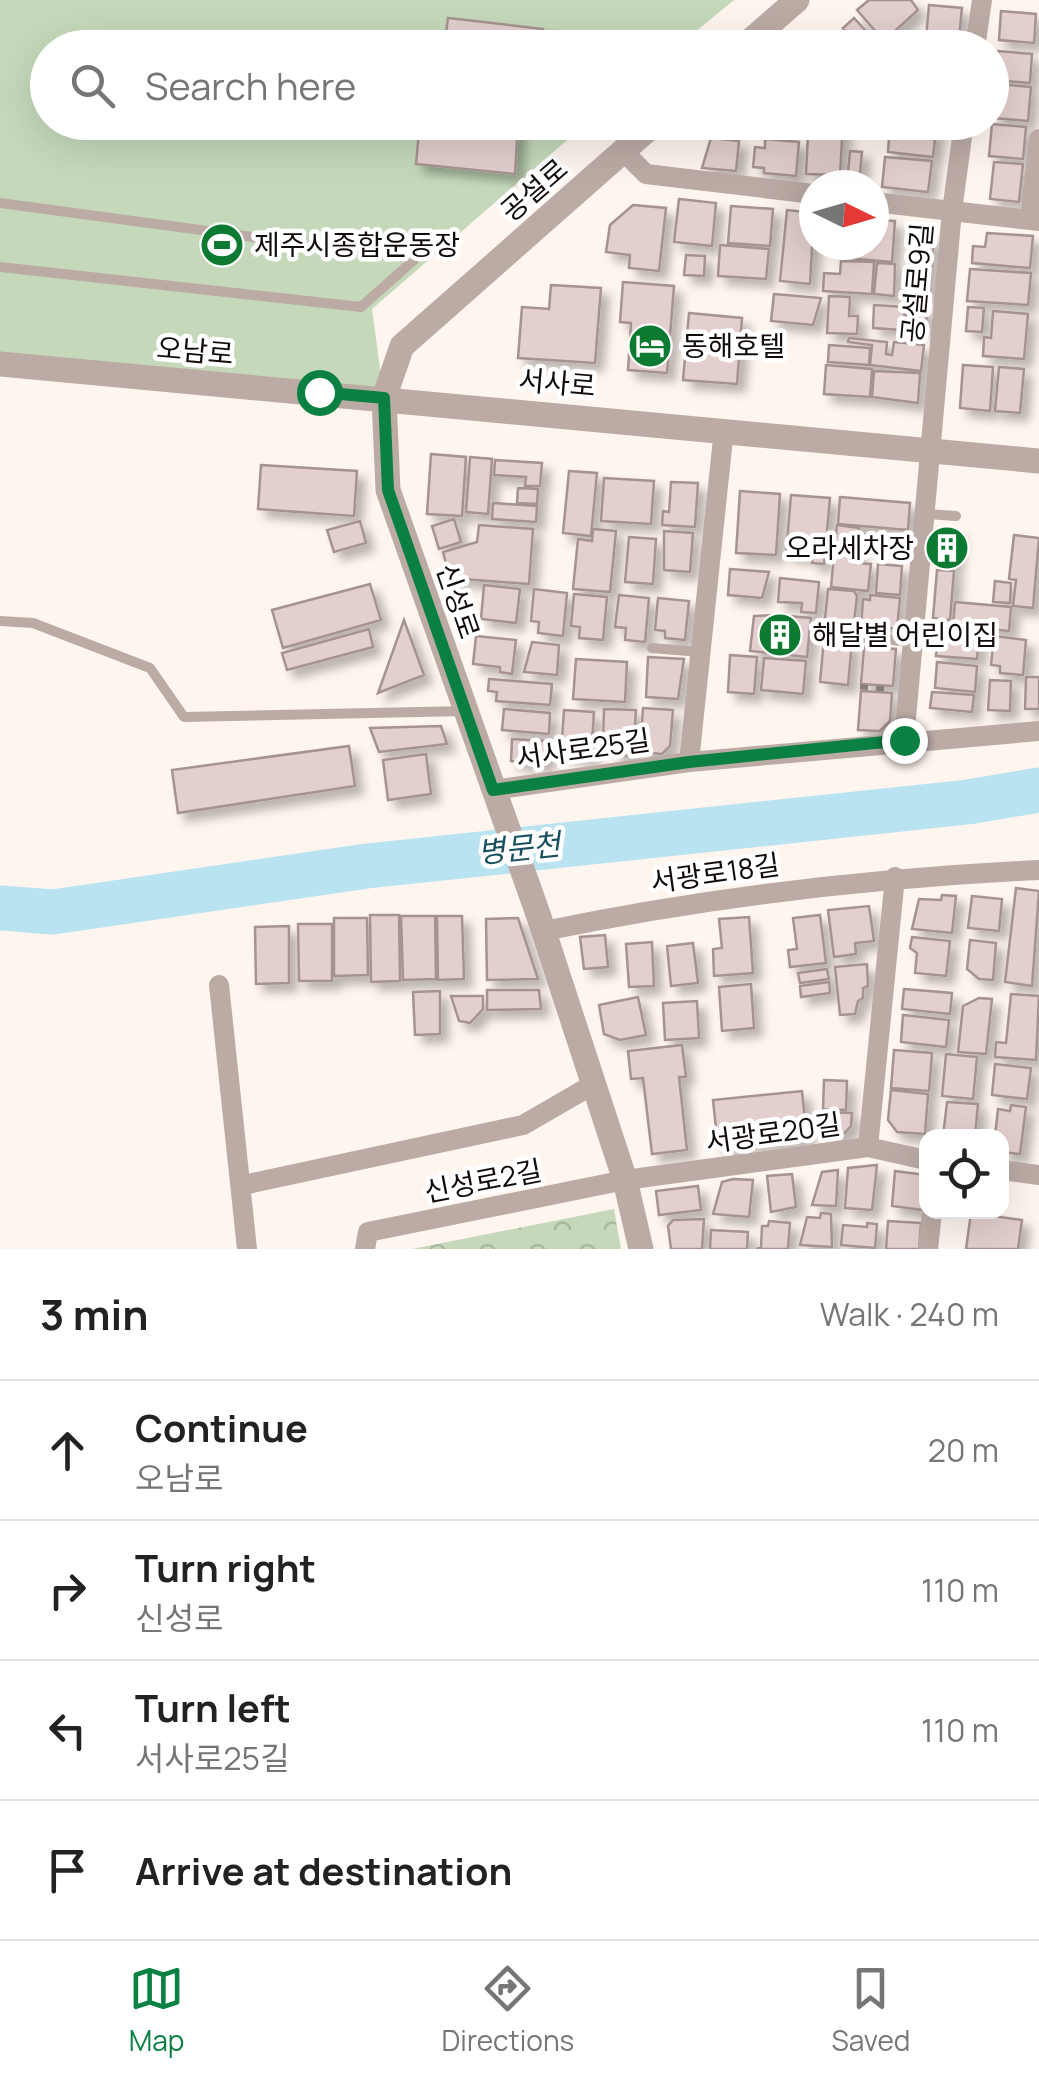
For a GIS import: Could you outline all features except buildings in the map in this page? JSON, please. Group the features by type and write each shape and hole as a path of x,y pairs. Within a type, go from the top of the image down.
{"street":[{"path":"763,30 797,0"},
{"path":"978,30 982,0"},
{"path":"889,204 1034,220 1039,139"},
{"name":"공설로","path":"384,398 402,346 636,140"},
{"name":"공설로9길","path":"930,450 962,140"},
{"path":"624,151 646,174 799,192"},
{"name":"오남로","path":"0,364 384,398"},
{"name":"서사로","path":"384,398 1039,460"},
{"name":"신성로","path":"384,398 388,490 541,923"},
{"path":"689,762 724,429"},
{"path":"904,740 930,450"},
{"name":"서사로25길","path":"493,790 689,762 1039,731"},
{"name":"서광로18길","path":"541,923 895,877 1039,870"},
{"path":"868,1147 895,877"},
{"path":"541,923 626,1180 641,1249"},
{"path":"219,985 247,1249"},
{"path":"243,1184 524,1125 594,1084"},
{"name":"서광로20길","path":"626,1180 868,1147 919,1158"},
{"path":"1009,1171 1039,1175"},
{"name":"신성로2길","path":"365,1249 368,1232 626,1180"},
{"path":"928,1249 931,1219"}],"lane":[{"path":"0,202 415,259 361,307 0,267"},
{"path":"926,514 956,516"},
{"path":"0,622 33,623 150,668 184,718 465,711"},
{"path":"825,634 914,642"},
{"path":"652,648 701,652"}],"path":[{"path":"860,687 894,690"}],"green space":[{"name":"제주시종합운동장","path":"0,0 734,0 698,30 30,30 30,140 567,140 372,309 384,398 0,364"},
{"path":"614,1209 621,1249 412,1249"}],"waterway":[{"name":"병문천","path":"0,908 53,912 367,866 968,802 1039,790"}],"place":[{"name":"제주시종합운동장","path":"222,245"},
{"name":"동해호텔","path":"650,346"},
{"name":"오라세차장","path":"947,548"},
{"name":"해달별 어린이집","path":"780,635"}],"route":[{"path":"319,392 384,398 388,490 493,790 689,762 904,740"}]}
